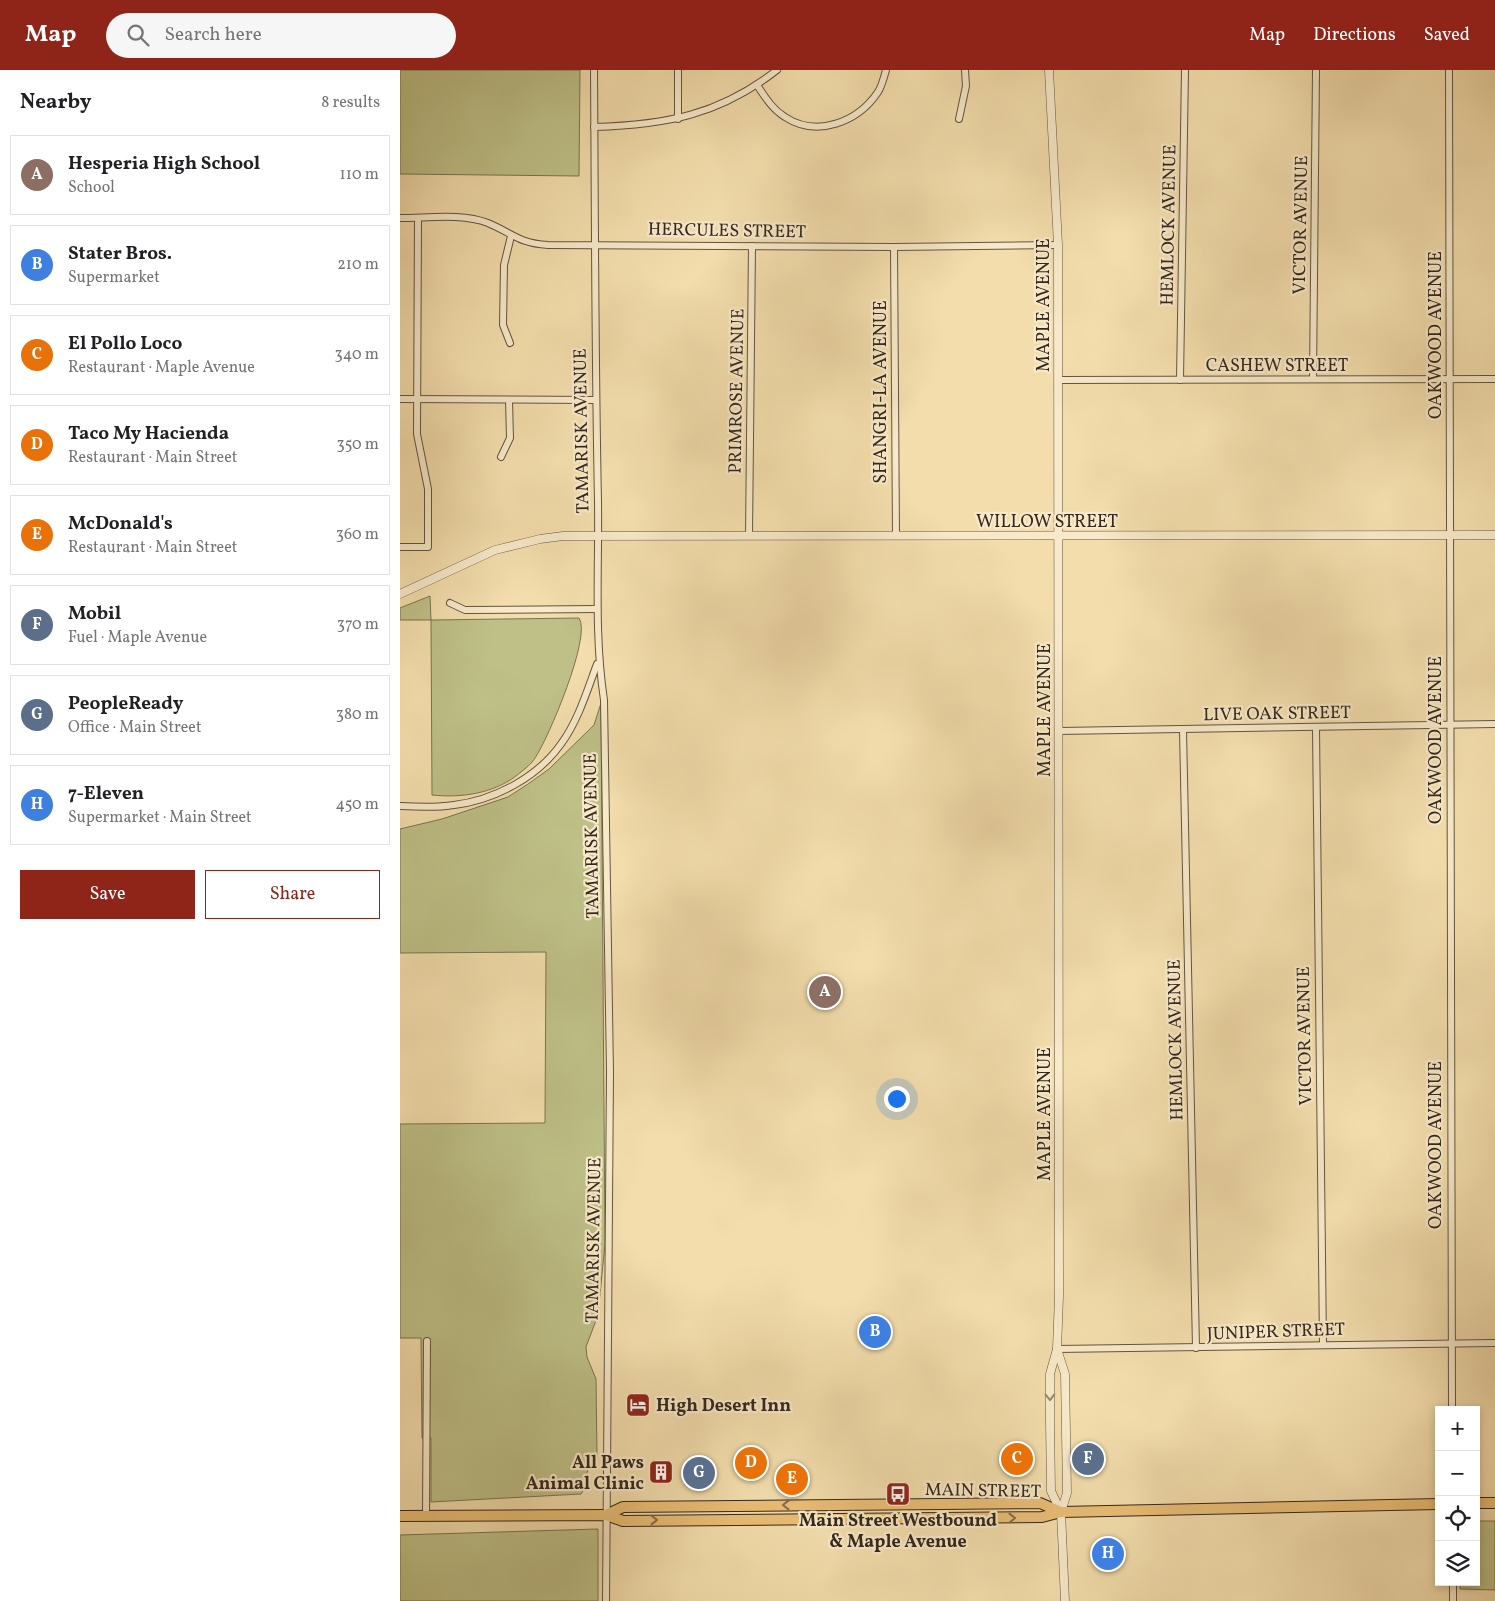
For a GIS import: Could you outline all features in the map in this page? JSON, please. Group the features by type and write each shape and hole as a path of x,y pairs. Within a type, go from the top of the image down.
{"main road":[{"name":"MAIN STREET","path":"606,1515 623,1507 1040,1503 1061,1512"},
{"path":"1480,1503 1495,1503"},
{"name":"MAIN STREET","path":"400,1516 606,1515 623,1521 1042,1517 1061,1512 1435,1504"},
{"path":"778,1519 784,1514 818,1514 827,1505"}],"street":[{"name":"TAMARISK AVENUE","path":"594,70 593,244 598,535 596,609 598,662 604,700 610,1072 606,1601"},
{"path":"678,70 678,119"},
{"path":"594,127 640,126 678,119 719,104 757,85 777,70"},
{"path":"757,85 769,104 785,117 806,125 819,127 847,120 861,112 879,91 886,70"},
{"path":"959,119 966,86 965,70"},
{"name":"MAPLE AVENUE","path":"1049,70 1058,245 1057,537 1059,732 1059,1296 1057,1349 1050,1374 1051,1491 1061,1512"},
{"name":"HEMLOCK AVENUE","path":"1180,380 1185,70"},
{"name":"VICTOR AVENUE","path":"1313,379 1316,70"},
{"name":"OAKWOOD AVENUE","path":"1449,70 1452,1406"},
{"name":"HERCULES STREET","path":"400,218 475,220 488,223 529,244 894,247 1058,245"},
{"path":"400,548 428,547 428,489 417,434 418,218"},
{"path":"510,343 503,324 504,265 511,236"},
{"name":"PRIMROSE AVENUE","path":"749,536 752,246"},
{"name":"SHANGRI-LA AVENUE","path":"894,247 896,536"},
{"name":"CASHEW STREET","path":"1058,380 1495,379"},
{"path":"400,399 596,400"},
{"path":"501,456 510,438 509,400"},
{"path":"400,594 421,586 458,565 517,543 548,538 598,535"},
{"name":"WILLOW STREET","path":"598,535 1057,537 1495,535"},
{"path":"450,603 465,610 596,609"},
{"path":"400,806 455,805 492,796 524,780 543,765 561,744 583,702 598,662"},
{"name":"LIVE OAK STREET","path":"1059,732 1495,724"},
{"name":"VICTOR AVENUE","path":"1316,728 1323,1344"},
{"name":"HEMLOCK AVENUE","path":"1183,730 1196,1348"},
{"path":"426,1516 428,1342"},
{"name":"JUNIPER STREET","path":"1057,1349 1495,1343"},
{"name":"MAPLE AVENUE","path":"1057,1349 1065,1374 1067,1493 1061,1512 1065,1601"},
{"path":"1453,1586 1453,1601"}],"green space":[{"path":"400,70 580,70 579,176 400,174"},
{"path":"430,596 431,620 400,620 400,608"},
{"path":"579,618 581,628 574,665 567,688 541,747 533,761 516,776 486,791 454,796 432,795 431,620"},
{"path":"601,703 605,1244 598,1315 586,1347 587,1357 596,1379 597,1458 590,1461 585,1486 581,1494 431,1502 431,1438 422,1438 421,1338 400,1338 400,1124 545,1123 546,952 400,953 400,829 442,819 508,797 549,769 594,725"},
{"path":"1480,1521 1495,1521 1495,1590 1460,1589 1460,1586 1480,1586"},
{"path":"598,1529 598,1601 400,1601 400,1535"}],"place":[{"name":"Hesperia High School","path":"825,992"},
{"name":"Stater Bros.","path":"875,1332"},
{"name":"High Desert Inn","path":"638,1405"},
{"name":"El Pollo Loco","path":"1017,1459"},
{"name":"Mobil","path":"1088,1459"},
{"name":"Taco My Hacienda","path":"751,1463"},
{"name":"All Paws Animal Clinic","path":"661,1472"},
{"name":"PeopleReady","path":"699,1473"},
{"name":"McDonald's","path":"792,1479"},
{"name":"Main Street Westbound & Maple Avenue","path":"898,1494"},
{"name":"7-Eleven","path":"1108,1554"}]}
